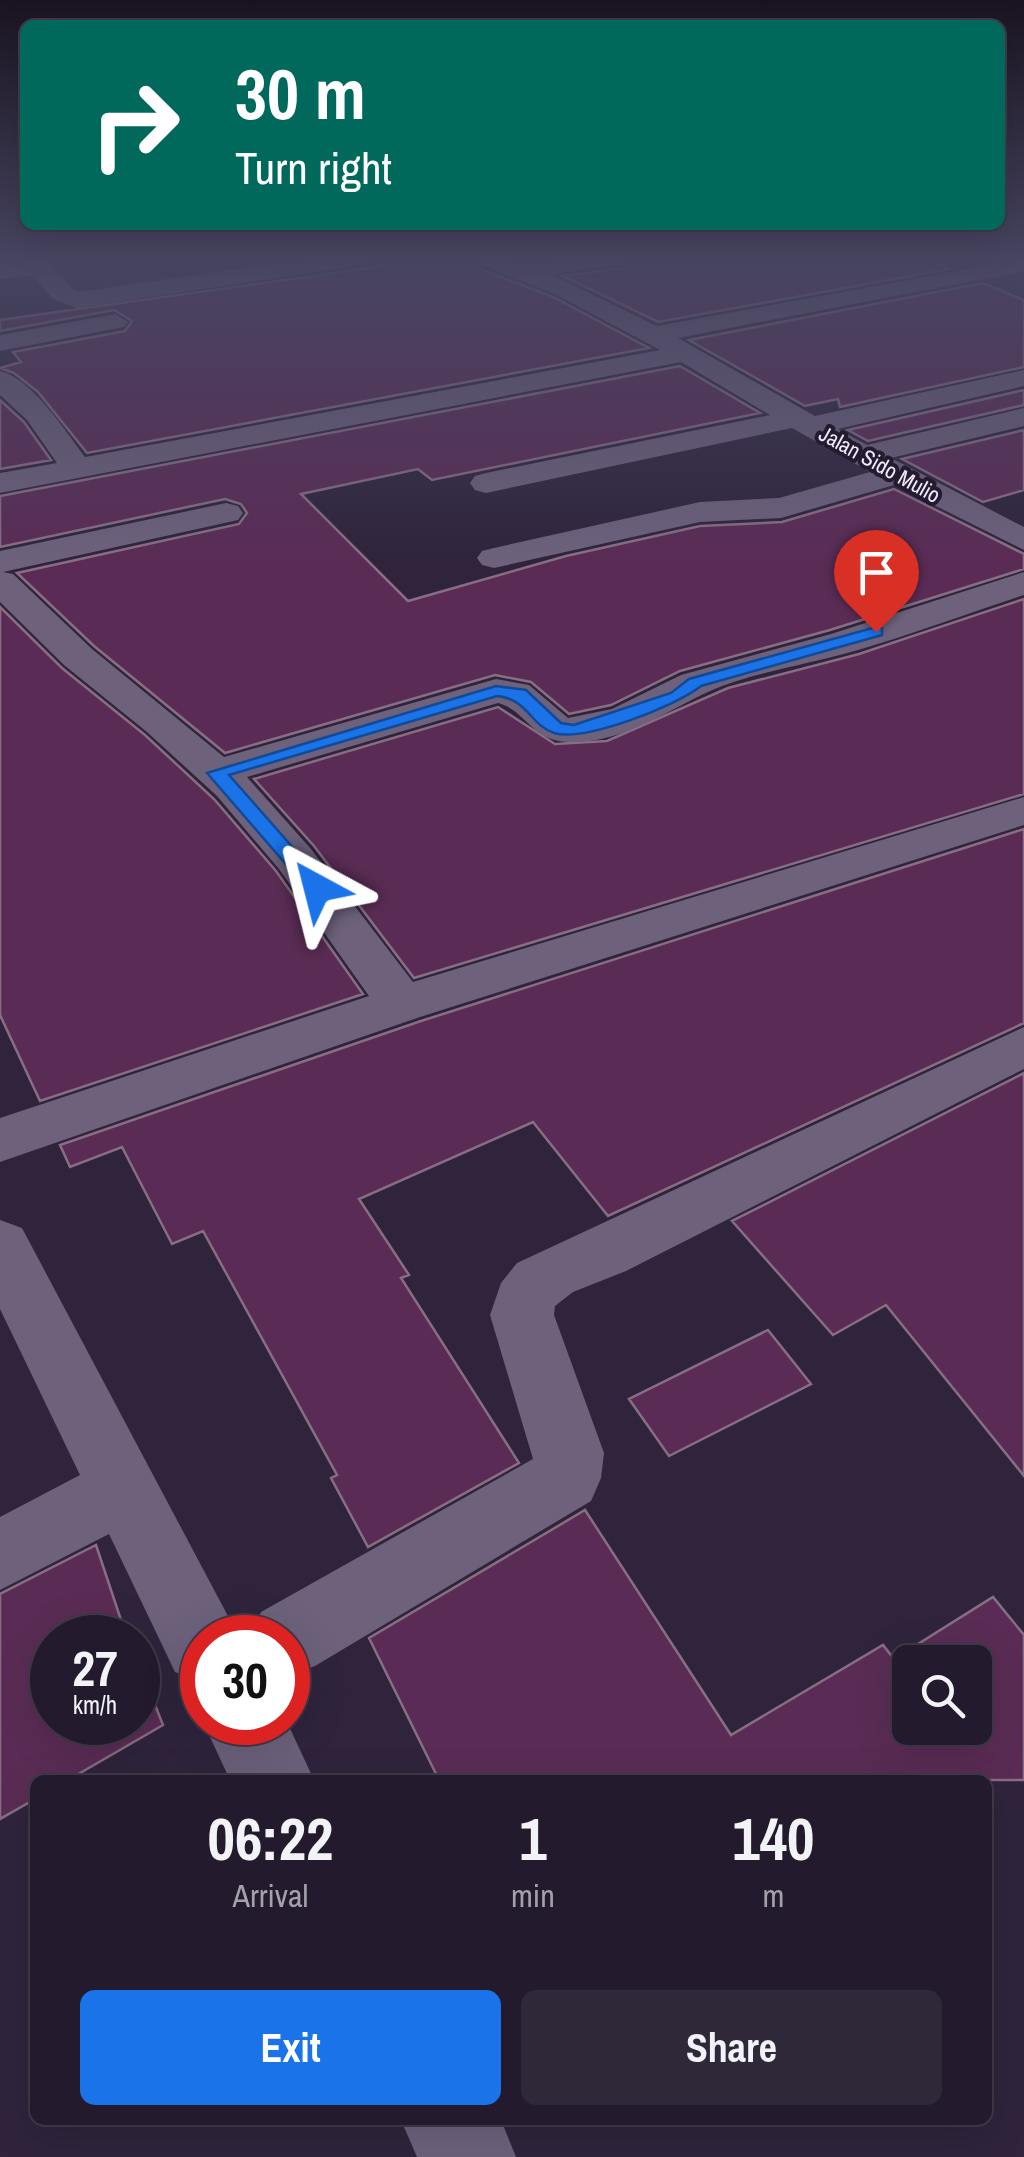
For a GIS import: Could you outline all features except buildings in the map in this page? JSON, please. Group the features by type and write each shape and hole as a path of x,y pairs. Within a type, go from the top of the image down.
{"street":[{"path":"0,483 663,358"},
{"name":"Jalan Sido Mulio","path":"696,358 894,474 1016,530"},
{"path":"486,482 1024,378"},
{"path":"0,379 37,414 77,468"},
{"path":"861,456 1024,417"},
{"path":"494,558 700,512 781,508 894,474"},
{"path":"0,562 226,512"},
{"path":"0,582 16,619 162,723 216,773 295,859 402,1004"},
{"path":"216,773 496,690 520,693 556,728 576,730 677,697 695,683 845,642 1024,583"},
{"path":"0,1140 402,1004 1024,810"},
{"path":"310,1627 541,1496 566,1478 570,1453 522,1315 527,1290 540,1280 604,1253 1024,1046"},
{"path":"4,1264 187,1615"},
{"path":"0,1555 122,1490"},
{"path":"255,1745 270,1775"},
{"path":"452,2125 468,2157"}],"route":[{"path":"317,888 216,773 496,690 520,693 556,728 576,730 611,722 677,697 695,683 876,632"}]}
